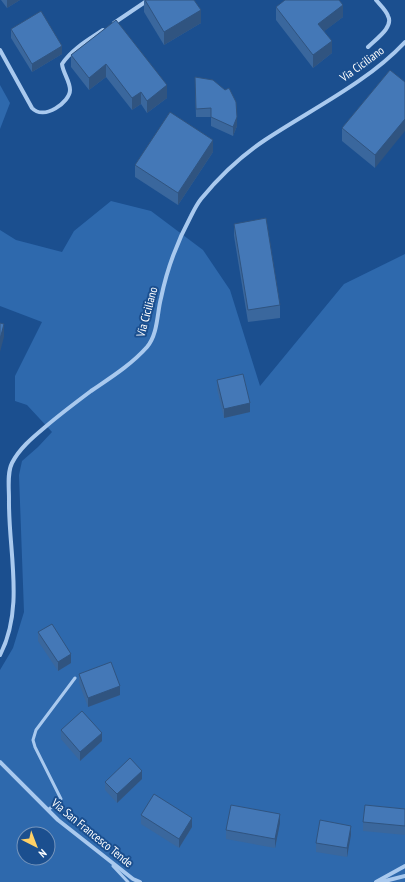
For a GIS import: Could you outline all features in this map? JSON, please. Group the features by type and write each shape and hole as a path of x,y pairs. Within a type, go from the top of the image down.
{"street":[{"path":"0,50 32,108 38,113 48,112 57,108 70,92 62,64 66,57 72,51 148,0"},
{"path":"368,47 388,27 390,21 376,0"},
{"name":"Via Ciciliano","path":"0,655 6,645 12,621 14,587 10,547 9,478 12,464 19,452 31,439 64,411 133,361 149,345 155,329 161,298 180,236 199,201 216,181 263,141 352,85 373,70 405,42"},
{"name":"Via San Francesco Tende","path":"0,762 58,820 134,879 140,882"},
{"path":"376,882 405,866"},
{"path":"381,882 405,876"}],"lane":[{"path":"48,810 61,799 33,740 36,730 75,678"},
{"path":"107,858 128,882"}],"shaded area":[{"path":"0,85 10,103 0,129"},
{"path":"111,201 151,211 203,250 230,290 260,386 344,284 405,254 405,882 0,882 0,670 13,648 24,612 19,475 22,461 52,432 27,405 15,401 15,376 42,322 0,306 0,230 16,240 62,252 74,231"}],"building":[{"path":"145,0 194,0 201,10 164,32"},
{"path":"285,0 339,0 343,5 318,24 332,41 313,55 276,7"},
{"path":"41,11 62,46 32,64 11,29"},
{"path":"116,20 167,85 147,101 141,92 132,98 106,64 89,78 71,55"},
{"path":"390,70 405,82 405,119 375,155 342,128"},
{"path":"195,77 213,80 225,90 229,88 236,102 237,117 233,127 211,117 211,108 196,109"},
{"path":"170,112 213,140 178,193 135,165"},
{"path":"266,218 280,305 248,310 234,224"},
{"path":"0,323 4,324 0,339"},
{"path":"243,374 250,403 224,409 217,380"},
{"path":"52,624 71,654 58,662 38,632"},
{"path":"111,662 120,686 88,698 79,674"},
{"path":"82,711 102,733 80,752 61,730"},
{"path":"130,758 142,771 117,794 105,782"},
{"path":"154,794 192,818 179,839 141,815"},
{"path":"231,805 280,814 275,839 226,830"},
{"path":"365,805 405,809 405,826 363,822"},
{"path":"320,820 351,826 347,848 316,843"}]}
